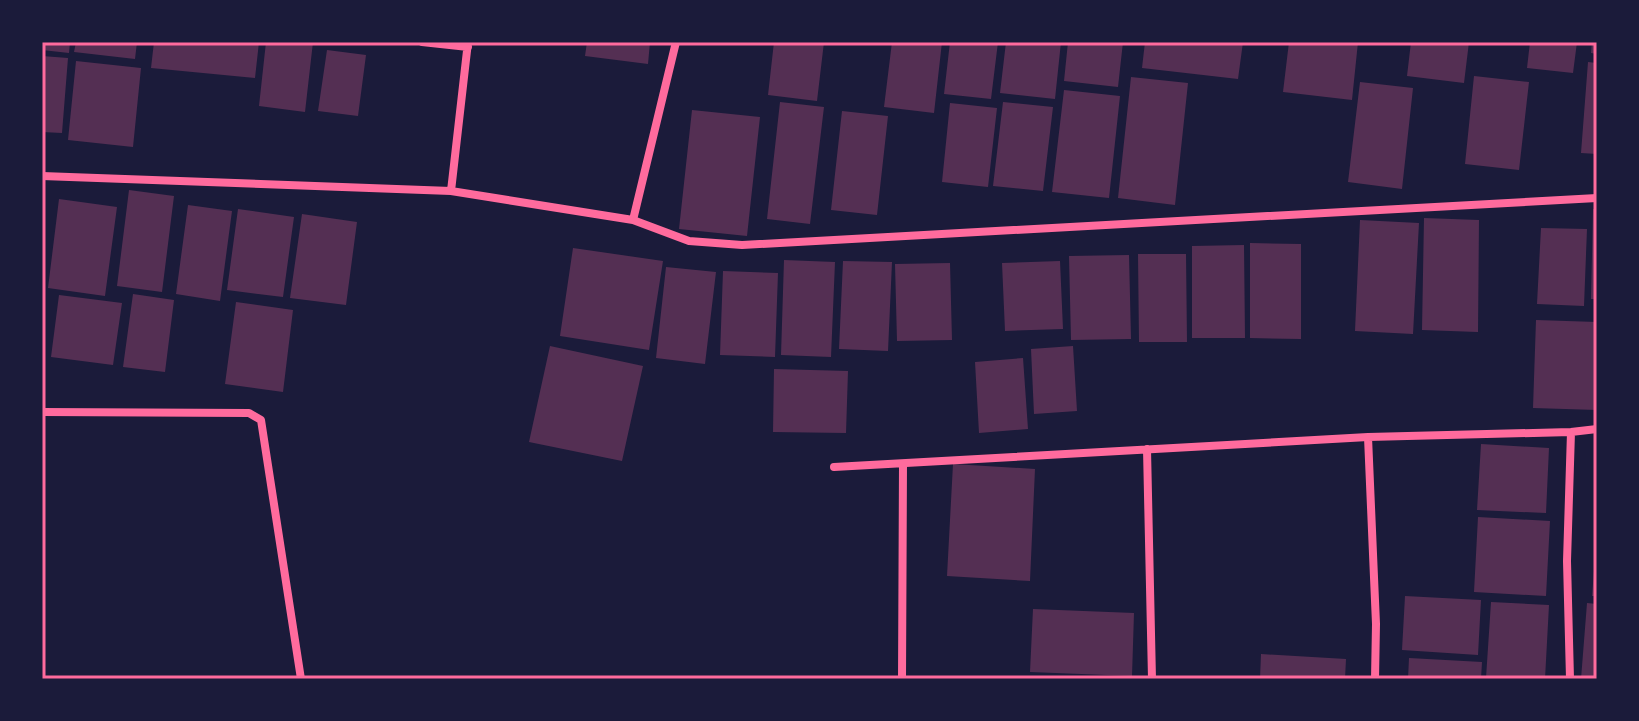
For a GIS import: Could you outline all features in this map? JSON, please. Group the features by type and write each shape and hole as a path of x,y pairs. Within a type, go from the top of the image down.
{"street":[{"path":"422,42 468,44 451,191"},
{"path":"633,220 676,42"},
{"path":"42,176 451,191 633,220 689,241 742,245 1597,198"},
{"path":"42,412 249,413 261,420 301,679"},
{"path":"834,467 1368,437 1597,429"},
{"path":"1570,679 1567,561 1571,432"},
{"path":"1368,437 1376,624 1375,679"},
{"path":"1147,449 1152,679"},
{"path":"902,679 903,464"}],"building":[{"path":"42,42 70,42 69,53 42,50"},
{"path":"76,42 137,42 135,59 74,52"},
{"path":"154,42 259,42 255,78 151,68"},
{"path":"266,42 313,42 305,112 259,106"},
{"path":"587,42 650,42 648,64 585,56"},
{"path":"774,42 824,42 817,101 768,95"},
{"path":"892,42 942,42 934,113 884,107"},
{"path":"950,42 998,42 991,99 944,94"},
{"path":"1006,42 1061,42 1055,99 1000,93"},
{"path":"1068,42 1123,42 1118,87 1064,81"},
{"path":"1145,42 1243,42 1238,79 1142,68"},
{"path":"1289,42 1358,42 1352,100 1283,92"},
{"path":"1411,42 1469,42 1464,83 1407,76"},
{"path":"1530,42 1577,42 1573,73 1527,68"},
{"path":"1592,42 1597,42 1597,54 1591,53"},
{"path":"327,50 366,55 358,116 318,111"},
{"path":"42,56 68,58 62,133 42,132"},
{"path":"76,61 141,68 133,147 68,140"},
{"path":"1588,62 1597,63 1597,154 1581,153"},
{"path":"1474,76 1529,82 1519,170 1465,164"},
{"path":"1131,77 1188,83 1175,205 1118,198"},
{"path":"1360,82 1413,88 1402,189 1348,182"},
{"path":"1064,90 1120,96 1109,198 1052,192"},
{"path":"780,102 824,107 810,224 767,219"},
{"path":"1003,102 1053,107 1043,191 993,186"},
{"path":"950,103 997,108 988,187 942,182"},
{"path":"692,110 760,117 747,236 679,229"},
{"path":"842,111 888,116 877,215 831,210"},
{"path":"129,190 174,196 162,292 117,286"},
{"path":"59,199 117,207 105,296 48,288"},
{"path":"188,205 232,211 220,301 176,294"},
{"path":"238,209 294,217 283,297 227,290"},
{"path":"1593,209 1597,209 1597,299 1591,299"},
{"path":"302,214 357,222 346,305 290,298"},
{"path":"1424,218 1479,220 1478,332 1422,330"},
{"path":"1360,220 1419,223 1413,334 1355,331"},
{"path":"1541,228 1587,229 1584,306 1537,304"},
{"path":"1250,243 1301,244 1301,339 1250,338"},
{"path":"1244,245 1245,338 1192,338 1192,246"},
{"path":"573,248 663,261 649,350 560,336"},
{"path":"1138,254 1186,254 1187,342 1139,342"},
{"path":"1129,255 1131,339 1071,340 1069,256"},
{"path":"784,260 835,262 831,357 781,355"},
{"path":"843,261 892,262 888,351 839,349"},
{"path":"1060,261 1063,329 1005,331 1002,263"},
{"path":"950,263 952,340 897,341 895,264"},
{"path":"666,267 716,272 705,364 656,358"},
{"path":"723,271 778,273 775,357 720,355"},
{"path":"133,294 174,300 165,372 123,367"},
{"path":"59,295 122,303 113,365 51,357"},
{"path":"236,302 293,310 283,392 225,384"},
{"path":"1536,320 1597,322 1597,410 1533,408"},
{"path":"550,346 643,366 622,461 529,442"},
{"path":"1073,346 1077,411 1034,414 1031,349"},
{"path":"1023,358 1028,429 979,433 975,362"},
{"path":"774,369 848,371 846,433 773,432"},
{"path":"1481,444 1549,448 1546,513 1477,510"},
{"path":"953,464 1035,469 1030,581 947,576"},
{"path":"1478,517 1550,521 1546,596 1474,592"},
{"path":"1595,559 1597,596 1592,596"},
{"path":"1405,596 1481,600 1478,655 1402,650"},
{"path":"1491,602 1549,605 1545,679 1486,678"},
{"path":"1587,603 1597,604 1597,679 1581,679"},
{"path":"1033,609 1134,613 1132,676 1030,672"},
{"path":"1261,654 1346,659 1345,679 1260,679"},
{"path":"1409,658 1482,662 1481,679 1408,679"}]}
